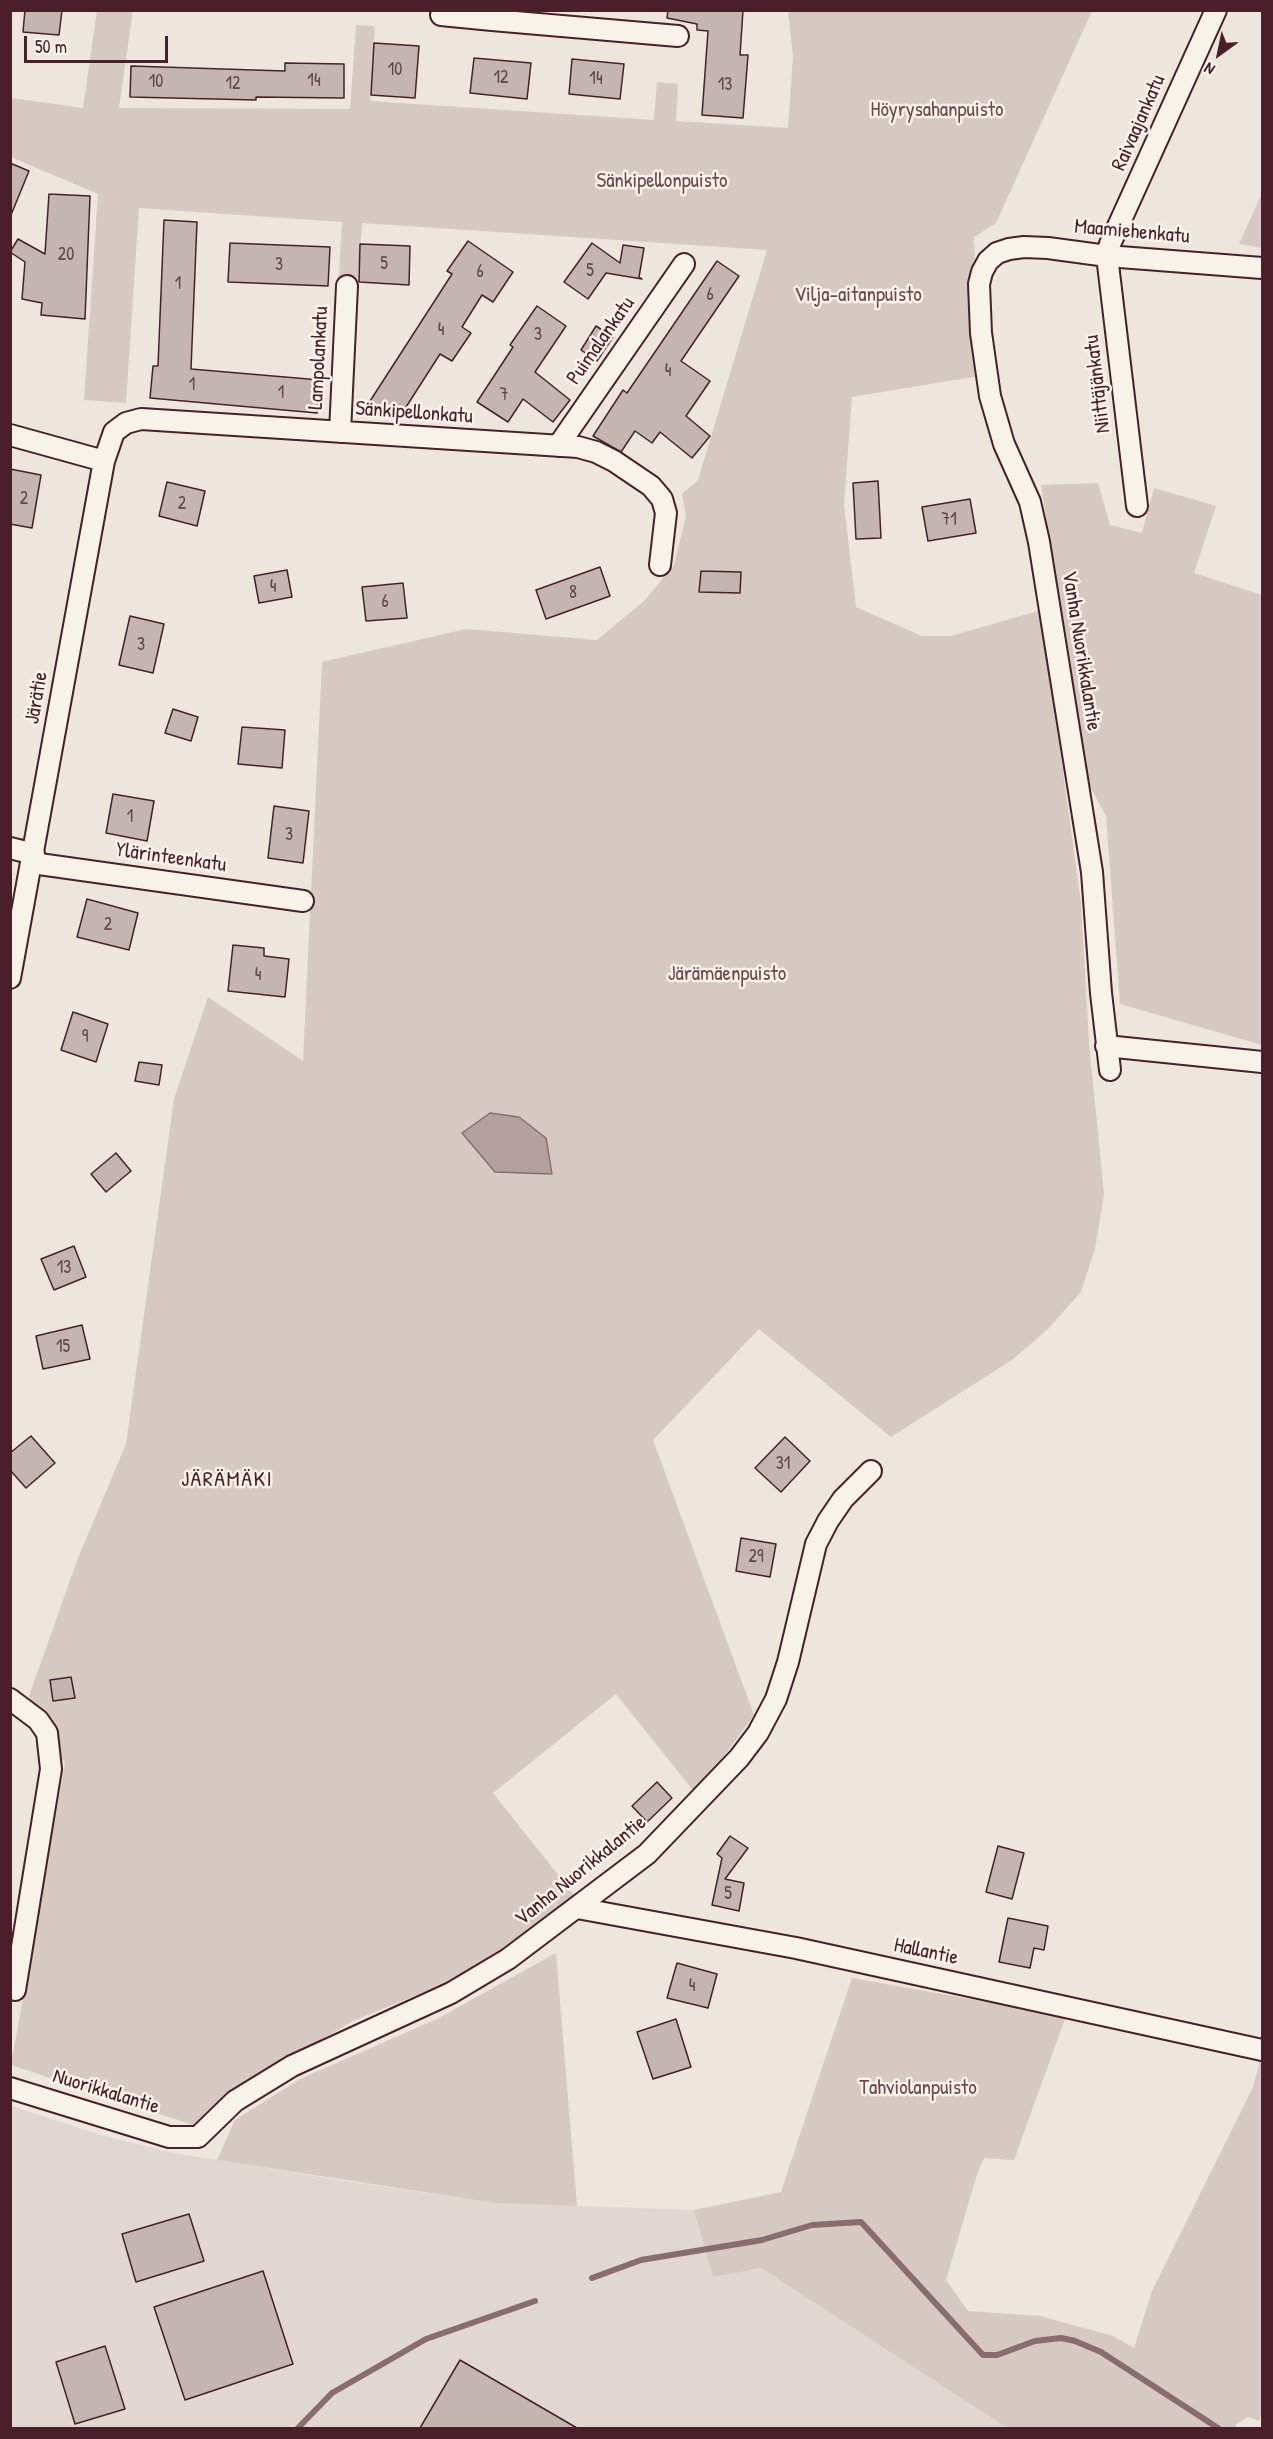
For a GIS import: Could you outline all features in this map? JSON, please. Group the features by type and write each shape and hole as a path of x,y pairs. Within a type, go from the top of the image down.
{"street":[{"name":"Raivaajankatu","path":"1107,256 1110,244 1216,10"},
{"path":"441,15 492,15 678,36"},
{"name":"Maamiehenkatu","path":"997,253 1024,247 1048,248 1107,256 1263,267"},
{"name":"Vanha Nuorikkalantie","path":"997,253 988,261 979,284 984,354 990,396 1004,444 1030,502 1039,542 1092,872 1106,1046 1110,1070"},
{"name":"Niittäjänkatu","path":"1107,256 1137,506"},
{"name":"Puimalankatu","path":"558,446 684,264"},
{"name":"Lampolankatu","path":"340,432 347,286"},
{"name":"Sänkipellonkatu","path":"104,461 114,432 126,423 141,419 558,446 587,450 614,461 651,486 662,499 666,513 660,565"},
{"path":"10,435 104,461"},
{"name":"Järätie","path":"10,978 104,461"},
{"name":"Ylärinteenkatu","path":"10,848 33,858 303,901"},
{"path":"1106,1046 1263,1062"},
{"name":"Vanha Nuorikkalantie","path":"189,2138 198,2137 206,2131 235,2101 251,2089 292,2066 451,1993 479,1977 508,1959 647,1854 739,1758 758,1733 776,1699 788,1662 816,1544 843,1499 871,1471"},
{"path":"10,1699 38,1720 47,1732 51,1769 15,1990"},
{"name":"Hallantie","path":"577,1908 796,1948 1263,2050"},
{"name":"Nuorikkalantie","path":"10,2088 169,2137 189,2138"}],"shaded area":[{"path":"490,1113 519,1117 546,1138 552,1174 495,1172 462,1133"},
{"path":"11,2106 101,2135 174,2153 351,2182 495,2203 694,2210 713,2276 761,2268 1007,2428 11,2428"}],"green space":[{"name":"Järämäenpuisto","path":"133,10 119,108 350,109 356,25 375,26 370,101 654,120 657,82 678,84 676,121 788,128 793,57 788,11 1092,11 996,223 974,237 979,376 852,397 844,504 856,607 922,636 951,636 1041,610 1081,903 1089,1043 1104,1194 1095,1249 1081,1292 1047,1330 1012,1360 891,1437 759,1329 653,1440 754,1715 696,1794 616,1694 493,1793 574,1895 505,1949 443,1984 353,2021 235,2090 196,2126 11,2065 65,1763 29,1696 78,1558 126,1444 174,1099 208,997 303,1061 322,662 466,629 597,640 644,601 674,565 686,517 682,494 698,480 767,250 362,223 357,294 338,292 342,222 139,208 126,403 84,400 98,194 11,157 11,98 83,108 97,11"},
{"path":"1262,193 1262,248 1239,244"},
{"path":"1098,483 1110,525 1142,533 1154,488 1216,506 1194,573 1262,595 1262,1045 1120,1004 1106,816 1070,750 1061,645 1064,629 1041,485"},
{"path":"556,1953 577,2206 495,2203 217,2160 235,2120 300,2079 437,2019"},
{"name":"Tahviolanpuisto","path":"852,1978 1066,2016 1014,2160 984,2158 977,2174 946,2280 968,2311 1040,2316 1113,2336 1134,2348 1152,2291 1253,2087 1260,2060 1262,2061 1262,2413 1259,2421 1248,2417 1235,2425 1237,2428 1007,2428 761,2268 713,2277 694,2210 781,2192"}],"building":[{"path":"25,10 62,10 59,35 23,32"},
{"path":"668,10 743,10 740,55 748,55 743,118 702,115 708,31 697,30 697,24 667,18"},
{"path":"374,43 419,46 415,98 371,95"},
{"path":"474,58 531,63 527,99 470,93"},
{"path":"572,59 624,64 620,99 569,94"},
{"path":"285,63 344,64 344,98 256,97 256,100 130,97 131,66 285,71"},
{"path":"10,163 29,171 11,215 10,215"},
{"path":"49,194 90,196 85,319 41,315 42,303 22,299 25,262 10,252 18,239 45,254"},
{"path":"164,220 197,222 191,369 320,380 317,413 150,398 153,366 158,366"},
{"path":"468,241 513,272 493,302 482,295 462,327 471,333 452,361 440,354 399,418 361,415 452,274 447,271"},
{"path":"230,243 330,247 328,286 228,282"},
{"path":"592,243 620,263 623,245 644,248 639,277 642,279 606,273 588,299 564,282"},
{"path":"360,244 410,246 409,285 359,282"},
{"path":"717,261 739,276 681,361 710,381 686,416 710,436 692,458 660,432 652,443 635,431 621,452 593,436 623,390 627,393"},
{"path":"537,306 566,326 535,372 570,400 553,422 523,399 508,422 477,402 513,347 510,345"},
{"path":"596,326 613,337 597,361 581,350"},
{"path":"10,469 41,475 32,528 10,524"},
{"path":"878,481 881,538 856,539 853,483"},
{"path":"167,482 205,491 197,526 159,516"},
{"path":"970,499 976,533 928,541 922,507"},
{"path":"600,567 610,596 546,619 536,590"},
{"path":"287,570 292,597 259,603 254,576"},
{"path":"701,571 741,572 740,593 699,592"},
{"path":"403,583 407,618 366,621 362,587"},
{"path":"130,616 164,624 153,673 119,665"},
{"path":"173,709 198,717 191,741 165,733"},
{"path":"242,727 285,730 282,768 238,764"},
{"path":"113,794 154,801 147,841 106,833"},
{"path":"274,806 309,811 303,863 268,858"},
{"path":"87,899 138,913 129,950 77,937"},
{"path":"233,945 264,948 264,956 289,959 285,997 228,991"},
{"path":"73,1012 108,1024 96,1062 61,1050"},
{"path":"139,1062 162,1065 159,1085 135,1081"},
{"path":"116,1153 131,1171 106,1192 91,1174"},
{"path":"74,1246 86,1277 54,1290 41,1259"},
{"path":"82,1325 90,1359 43,1369 36,1336"},
{"path":"31,1436 55,1463 26,1488 10,1470 10,1453"},
{"path":"785,1437 810,1461 781,1492 755,1468"},
{"path":"741,1538 776,1544 770,1577 736,1571"},
{"path":"71,1677 75,1698 53,1701 50,1680"},
{"path":"657,1782 672,1798 647,1822 632,1806"},
{"path":"730,1836 748,1848 725,1879 744,1883 739,1911 712,1905 722,1858 717,1854"},
{"path":"998,1846 1024,1853 1012,1899 986,1892"},
{"path":"1008,1918 1048,1926 1044,1950 1034,1948 1030,1968 999,1962"},
{"path":"677,1963 717,1974 708,2008 667,1998"},
{"path":"676,2019 691,2067 653,2079 637,2032"},
{"path":"189,2214 204,2261 136,2282 122,2234"},
{"path":"263,2271 293,2364 185,2400 154,2307"},
{"path":"105,2346 125,2409 75,2424 56,2362"},
{"path":"460,2360 577,2428 420,2428"}],"waterway":[{"path":"592,2278 641,2260 762,2240 812,2225 861,2222 983,2355 997,2355 1035,2341 1061,2338 1075,2341 1101,2352 1218,2428"},
{"path":"298,2428 332,2393 426,2339 535,2301"}],"district":[{"name":"JÄRÄMÄKI","path":"227,1480"}],"park label":[{"name":"Höyrysahanpuisto","path":"937,110"},
{"name":"Sänkipellonpuisto","path":"662,181"},
{"name":"Vilja-aitanpuisto","path":"858,295"}]}
